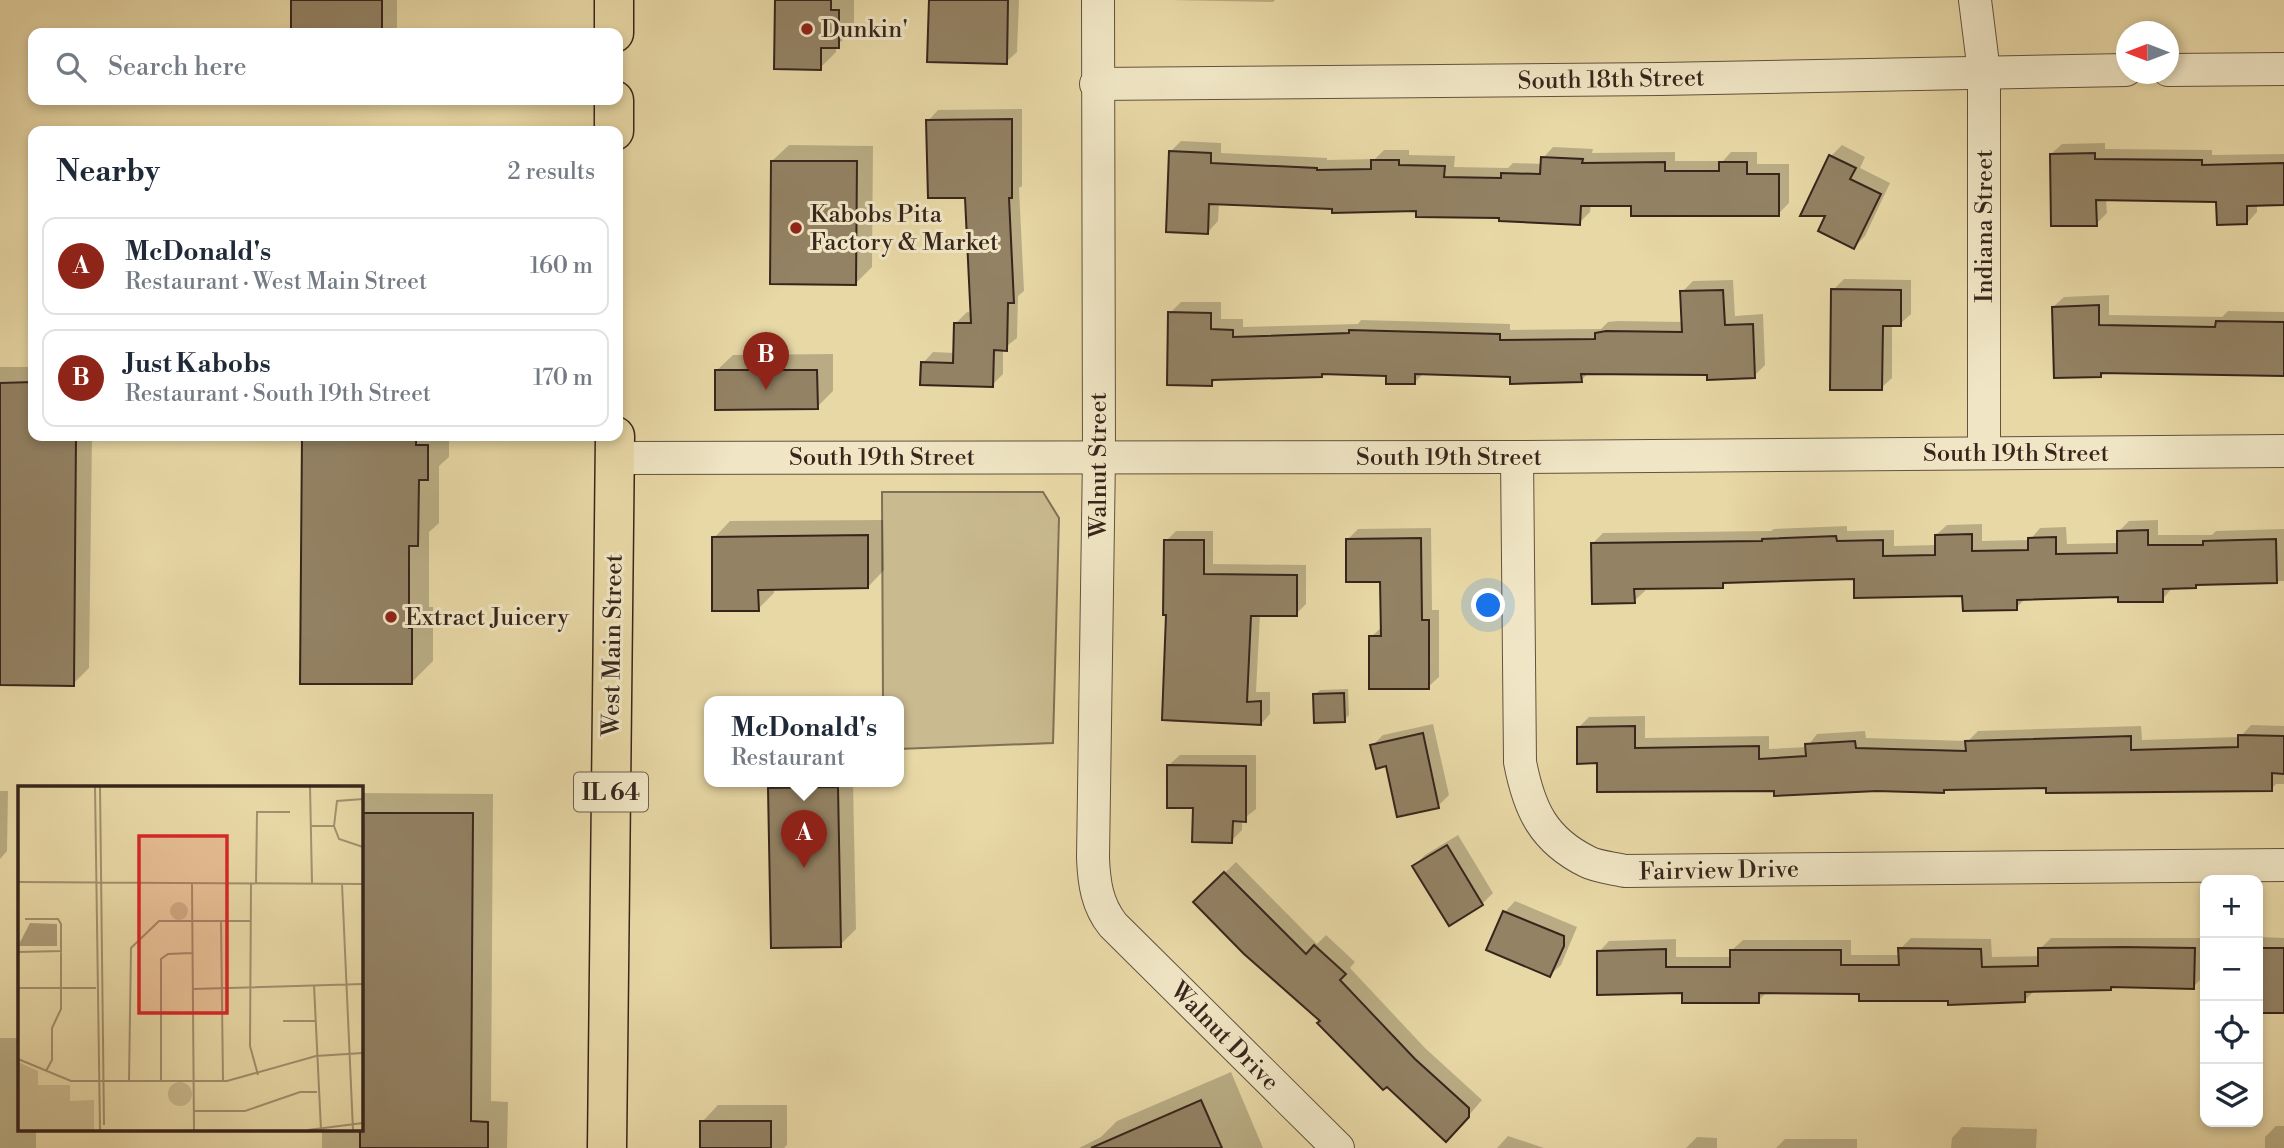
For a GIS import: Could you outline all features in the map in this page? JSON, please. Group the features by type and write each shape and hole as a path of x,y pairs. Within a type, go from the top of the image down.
{"main road":[{"path":"614,0 614,28"},
{"path":"614,105 614,126"},
{"name":"West Main Street","path":"607,1148 615,447"}],"street":[{"name":"Walnut Street","path":"1098,0 1096,85 1099,456 1093,858 1094,887 1105,915 1113,925"},
{"name":"Indiana Street","path":"1975,0 1984,72 1984,453"},
{"path":"2179,70 2284,69"},
{"name":"South 18th Street","path":"1096,85 1660,79 2116,70"},
{"name":"South 19th Street","path":"615,447 1099,456 1517,457 2284,451"},
{"name":"Fairview Drive","path":"1517,457 1520,762 1526,792 1539,822 1558,844 1590,863 1625,871 2284,864"},
{"name":"Walnut Drive","path":"1113,925 1338,1148"}],"shaded area":[{"path":"882,492 1043,492 1059,518 1053,743 904,749 904,696 883,696"}],"building":[{"path":"291,0 382,0 382,28 291,28"},
{"name":"Dunkin'","path":"775,0 831,0 831,10 839,10 839,48 821,48 821,70 774,69"},
{"path":"929,0 1008,0 1007,64 927,62"},
{"path":"1012,119 1012,198 1009,198 1014,303 1008,303 1007,351 994,350 993,387 920,385 921,362 953,363 954,323 971,323 965,198 928,198 926,120"},
{"path":"1169,151 1211,153 1211,163 1317,170 1371,169 1371,160 1399,160 1399,165 1445,166 1444,177 1501,178 1501,173 1540,174 1541,157 1583,159 1582,163 1665,162 1665,171 1719,171 1719,162 1747,162 1747,174 1779,174 1779,216 1631,216 1631,206 1581,206 1580,225 1499,221 1499,218 1416,217 1416,211 1332,213 1332,209 1209,204 1208,234 1166,232"},
{"path":"2095,153 2095,159 2202,160 2202,165 2284,163 2284,205 2247,206 2247,224 2217,225 2216,202 2096,200 2097,226 2051,226 2050,154"},
{"path":"1829,155 1856,168 1850,179 1881,194 1854,249 1818,231 1825,216 1800,216"},
{"path":"771,161 857,161 856,285 770,284"},
{"path":"1831,289 1901,290 1901,326 1883,326 1882,390 1830,390"},
{"path":"1723,290 1725,325 1753,324 1755,378 1707,380 1707,375 1581,374 1582,382 1510,384 1510,377 1415,374 1415,384 1386,384 1386,376 1322,374 1322,377 1212,380 1212,386 1167,385 1168,312 1211,313 1211,329 1233,330 1233,337 1349,333 1349,330 1500,334 1500,340 1595,339 1595,333 1606,331 1682,332 1680,291"},
{"path":"2099,305 2099,325 2215,327 2216,321 2284,322 2284,376 2101,373 2101,377 2054,378 2052,307"},
{"path":"715,370 817,370 818,409 715,410"},
{"path":"28,382 28,441 76,441 74,686 0,685 0,383"},
{"path":"302,441 416,441 416,445 428,445 428,480 419,480 418,546 409,546 412,684 300,684"},
{"path":"2148,530 2148,545 2203,545 2203,541 2276,539 2277,583 2196,585 2196,588 2163,589 2163,602 2118,602 2118,597 2017,600 2017,610 1963,611 1962,596 1854,598 1854,579 1723,583 1723,588 1634,589 1635,603 1592,604 1591,543 1762,541 1836,536 1837,541 1883,540 1883,556 1935,555 1935,535 1972,534 1972,551 2028,550 2028,538 2056,537 2056,554 2117,553 2117,531"},
{"path":"868,535 868,588 758,590 759,611 712,611 712,537"},
{"path":"1421,538 1422,620 1429,620 1429,689 1369,689 1369,636 1381,636 1380,582 1346,582 1346,539"},
{"path":"1164,540 1204,540 1204,574 1297,575 1297,616 1251,616 1247,702 1261,701 1261,725 1162,720 1166,615 1163,615"},
{"path":"1344,693 1345,722 1314,723 1313,694"},
{"path":"1635,726 1635,748 1759,746 1759,759 1806,756 1805,744 1855,741 1856,748 1966,751 1965,741 2131,736 2131,750 2238,747 2238,735 2284,736 2284,774 2272,773 2272,791 2046,793 2046,788 1774,796 1774,791 1597,792 1597,763 1577,764 1577,727"},
{"path":"1423,733 1439,808 1397,817 1386,766 1376,769 1370,745"},
{"path":"1167,765 1246,766 1246,822 1233,821 1232,843 1192,842 1193,808 1167,808"},
{"path":"838,787 841,947 771,948 768,788"},
{"path":"362,813 473,813 471,1121 488,1122 488,1148 360,1148"},
{"path":"1447,845 1483,905 1449,926 1412,866"},
{"path":"1224,872 1306,954 1314,945 1346,974 1340,980 1415,1059 1469,1108 1469,1117 1446,1142 1387,1087 1383,1090 1317,1023 1320,1021 1244,954 1193,902"},
{"path":"1503,911 1564,936 1564,946 1550,977 1486,950"},
{"path":"1898,948 1981,949 1982,967 2038,966 2038,948 2195,948 2194,989 2111,987 2111,990 2025,992 2025,1002 1948,1005 1948,1001 1859,1001 1859,994 1759,993 1759,1003 1682,1003 1682,993 1597,995 1597,951 1666,949 1666,967 1730,967 1730,950 1841,950 1841,965 1899,965"},
{"path":"2263,948 2284,948 2284,1013 2263,1013"},
{"path":"1201,1100 1222,1148 1091,1148"},
{"path":"700,1121 771,1121 771,1148 700,1148"}],"place":[{"name":"Dunkin'","path":"807,29"},
{"name":"Kabobs Pita Factory & Market","path":"796,228"},
{"name":"Just Kabobs","path":"766,390"},
{"name":"Extract Juicery","path":"391,617"},
{"name":"McDonald's","path":"804,868"}]}
